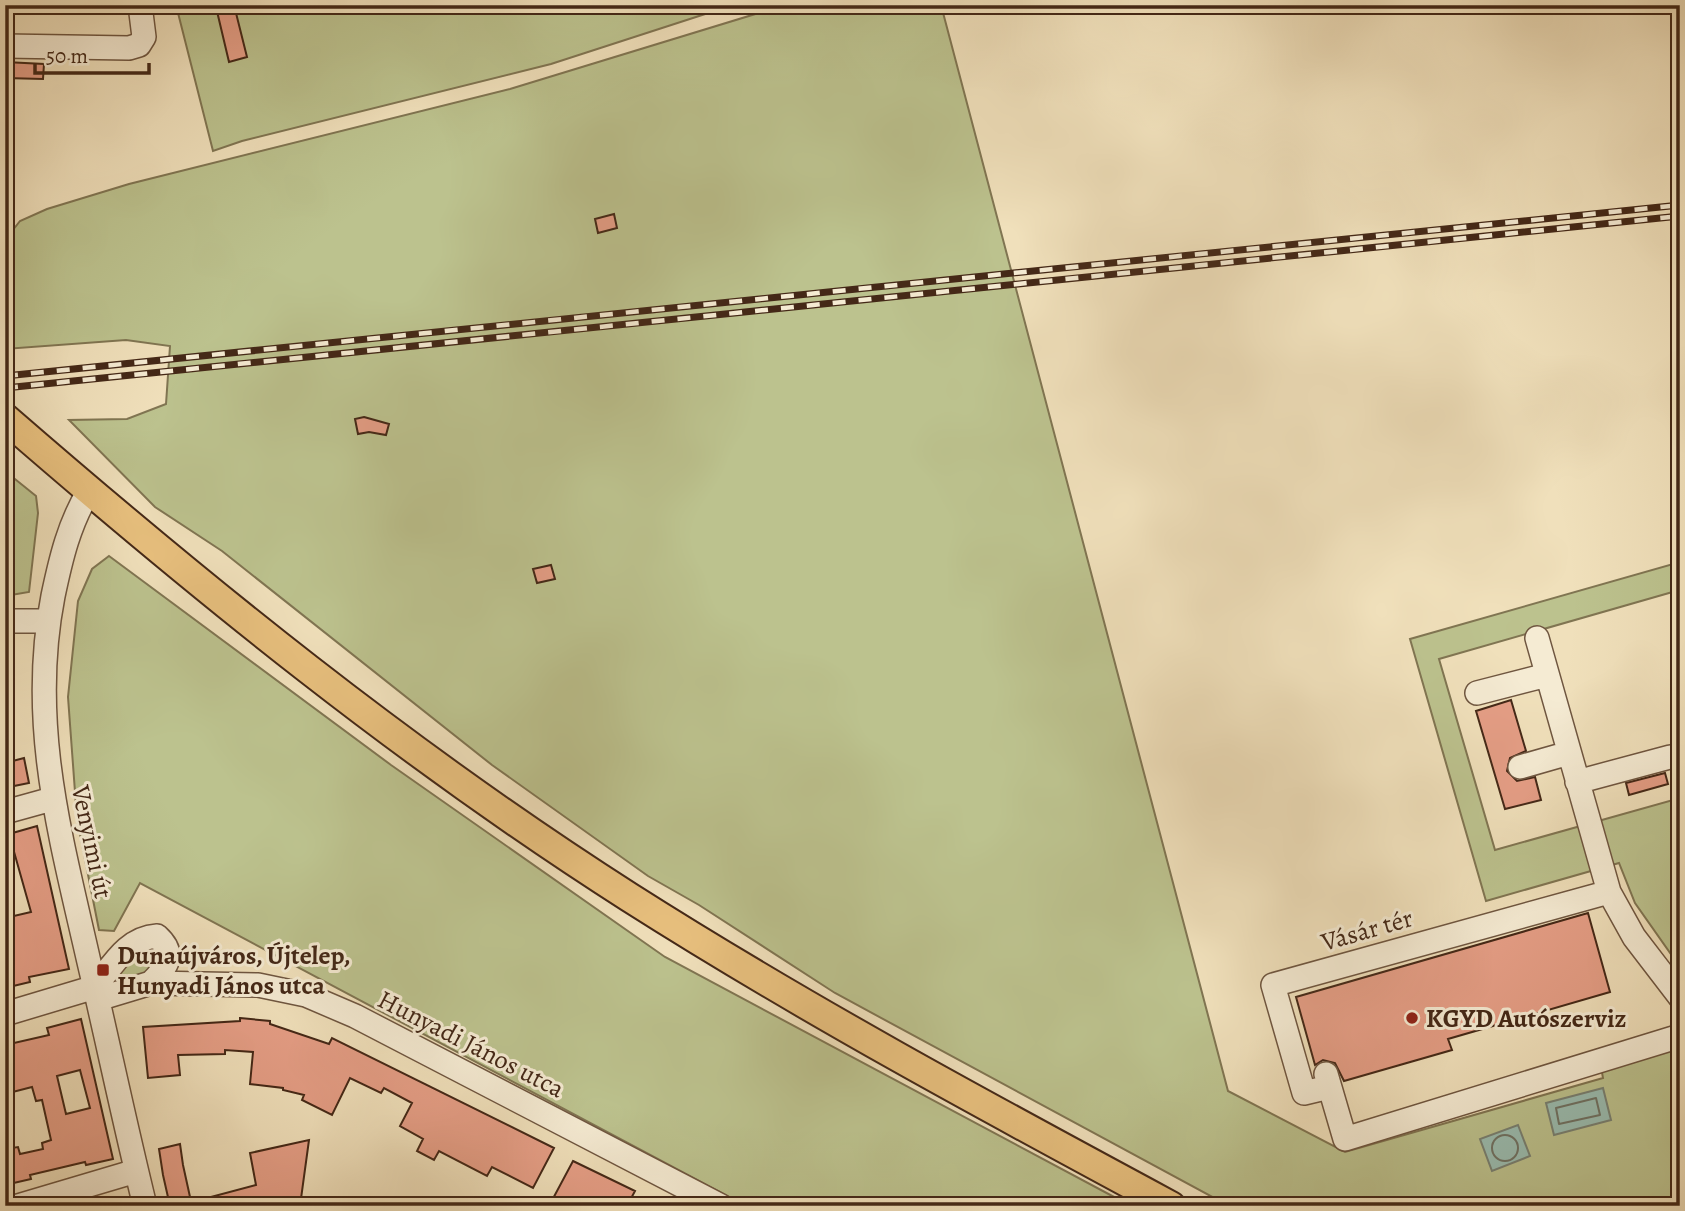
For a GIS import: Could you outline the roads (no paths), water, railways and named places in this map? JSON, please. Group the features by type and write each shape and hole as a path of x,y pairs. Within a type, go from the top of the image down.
{"main road":[{"path":"5,418 89,491 367,715 626,895 902,1062 1171,1206"}],"street":[{"path":"5,46 129,48 139,45 144,37 140,5"},
{"name":"Venyimi út","path":"89,491 69,530 48,621 43,667 43,719 52,799 145,1206"},
{"path":"5,621 48,621"},
{"path":"1537,638 1609,892 1634,937 1680,998"},
{"path":"1477,693 1547,675"},
{"path":"1520,767 1569,753"},
{"path":"1577,782 1670,757"},
{"path":"5,812 52,799"},
{"name":"Vásár tér","path":"1609,892 1273,985 1304,1093 1328,1080 1345,1139 1680,1036"},
{"path":"96,993 131,944 141,937 157,936 167,945 169,955 167,965 150,983"},
{"name":"Hunyadi János utca","path":"5,1014 150,983 258,985 306,995 368,1022 721,1206"},
{"path":"18,1206 136,1171"}],"water":[{"path":"1603,1088 1611,1120 1554,1135 1546,1103"},
{"path":"1518,1125 1530,1156 1492,1171 1480,1139"}],"railway":[{"path":"5,376 1680,205"},
{"path":"5,388 1680,216"}],"place":[{"name":"Dunaújváros, Újtelep, Hunyadi János utca","path":"103,970"},
{"name":"KGYD Autószerviz","path":"1412,1018"}]}
